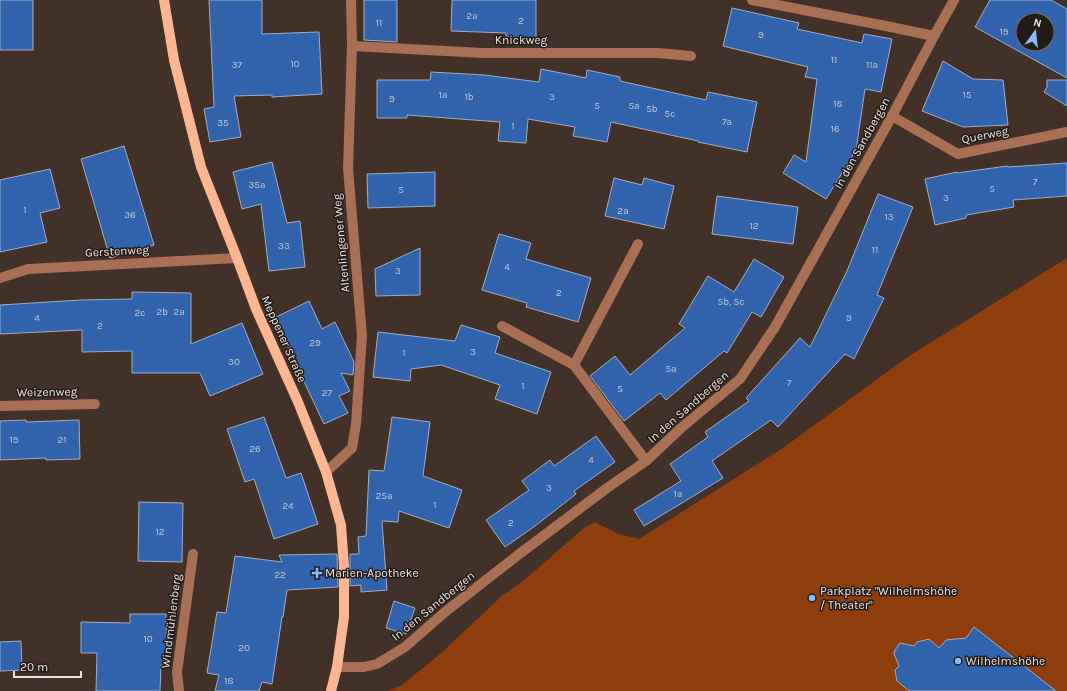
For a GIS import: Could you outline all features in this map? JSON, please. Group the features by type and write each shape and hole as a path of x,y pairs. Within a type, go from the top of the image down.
{"main road":[{"name":"Meppener Straße","path":"164,0 174,60 201,167 256,309 298,402 326,472 341,525 344,566 344,617 331,691"}],"street":[{"name":"Altenlingener Weg","path":"326,472 352,448 356,424 362,343 348,168 352,46 351,0"},
{"path":"752,0 934,36"},
{"name":"In den Sandbergen","path":"336,667 364,667 377,664 405,647 446,612 518,555 606,488 646,461 681,428 740,379 775,327 892,116 954,0"},
{"name":"Knickweg","path":"352,46 483,53 658,53 691,56"},
{"name":"Querweg","path":"892,116 958,154 1067,132"},
{"path":"574,364 638,244"},
{"name":"Gerstenweg","path":"0,278 28,269 237,258"},
{"path":"502,326 574,364 646,461"},
{"name":"Weizenweg","path":"0,406 95,404"},
{"name":"Windmühlenberg","path":"178,691 177,672 193,554"}],"shaded area":[{"path":"1067,258 1067,691 388,691 402,685 440,654 503,595 522,582 584,528 595,522 618,534 639,539 783,448 909,356"}],"building":[{"path":"0,0 33,0 33,50 0,50"},
{"path":"209,0 262,0 262,34 319,32 322,94 272,97 272,95 234,96 241,137 210,142 204,109 214,107"},
{"path":"364,0 397,0 397,42 364,40"},
{"path":"452,0 536,0 536,41 506,41 506,33 451,31"},
{"path":"990,0 1051,0 1067,9 1067,78 1020,52 1055,52 1055,12 1015,12 1015,49 975,27"},
{"path":"732,8 799,23 797,29 862,43 864,34 892,39 881,92 865,89 856,150 826,199 783,173 794,155 806,162 817,79 805,77 808,67 723,46"},
{"path":"943,61 973,79 1003,80 1008,125 963,127 922,111"},
{"path":"541,69 586,78 587,70 620,77 620,81 706,100 708,92 757,102 747,152 611,122 607,142 573,136 575,127 528,119 526,143 498,141 500,122 407,115 407,118 377,118 377,80 430,80 431,72 484,75 539,82"},
{"path":"1047,80 1067,80 1067,106 1044,92 1047,87"},
{"path":"124,146 154,245 110,258 81,159"},
{"path":"272,162 287,223 300,221 305,267 269,271 261,204 242,209 233,172"},
{"path":"1067,163 1067,196 1013,200 1014,207 966,215 966,218 935,225 925,179 957,172 1007,166"},
{"path":"50,169 60,208 40,213 47,242 0,252 0,180"},
{"path":"435,172 435,206 368,208 367,174"},
{"path":"614,178 642,185 644,178 674,186 664,229 605,216"},
{"path":"878,194 913,207 877,295 884,298 854,359 845,354 778,427 771,420 712,461 723,478 644,526 634,510 681,481 670,464 708,437 705,432 749,401 746,398 800,338 810,347 847,271"},
{"path":"717,196 798,207 793,244 712,234"},
{"path":"499,234 531,243 526,259 591,278 578,322 526,307 527,303 482,290"},
{"path":"420,248 420,295 376,296 375,269"},
{"path":"754,259 784,277 761,317 752,312 727,353 724,351 666,400 660,393 624,421 590,376 615,356 630,375 685,328 679,324 708,276 734,292"},
{"path":"132,292 191,293 191,344 242,323 263,374 210,396 200,373 132,373 132,351 82,352 82,330 0,334 0,305 81,300 132,299"},
{"path":"309,301 322,329 335,322 354,362 353,375 341,373 350,391 339,396 348,413 324,424 274,318"},
{"path":"461,325 500,337 495,353 551,372 537,414 495,399 500,385 441,365 411,369 410,381 373,377 378,332 455,341"},
{"path":"264,417 286,478 301,473 318,524 274,539 254,479 245,482 227,429"},
{"path":"392,417 430,422 423,476 462,490 449,528 399,511 398,522 382,521 387,590 361,592 361,585 350,586 350,554 359,554 358,537 366,536 369,470 384,471"},
{"path":"26,420 26,422 79,420 80,459 46,460 46,458 0,460 0,421"},
{"path":"596,436 615,462 574,491 576,494 505,547 486,520 529,490 522,481 550,460 554,466"},
{"path":"139,502 183,503 182,562 138,561"},
{"path":"337,554 338,587 287,590 272,684 262,682 259,691 215,691 219,675 207,673 217,612 226,613 235,556 282,562 279,555"},
{"path":"394,601 415,608 406,634 386,628"},
{"path":"130,614 166,614 167,665 161,665 160,691 96,691 97,653 81,653 81,622 130,623"},
{"name":"Wilhelmshöhe","path":"974,627 1056,691 909,691 897,681 895,670 899,666 894,654 900,643 914,646 917,642 929,639 939,648 946,640 966,638"},
{"path":"21,641 22,670 0,671 0,642"}],"place":[{"name":"Marien-Apotheke","path":"317,573"},
{"name":"Parkplatz \"Wilhelmshöhe / Theater\"","path":"812,598"},
{"name":"Wilhelmshöhe","path":"958,661"}]}
